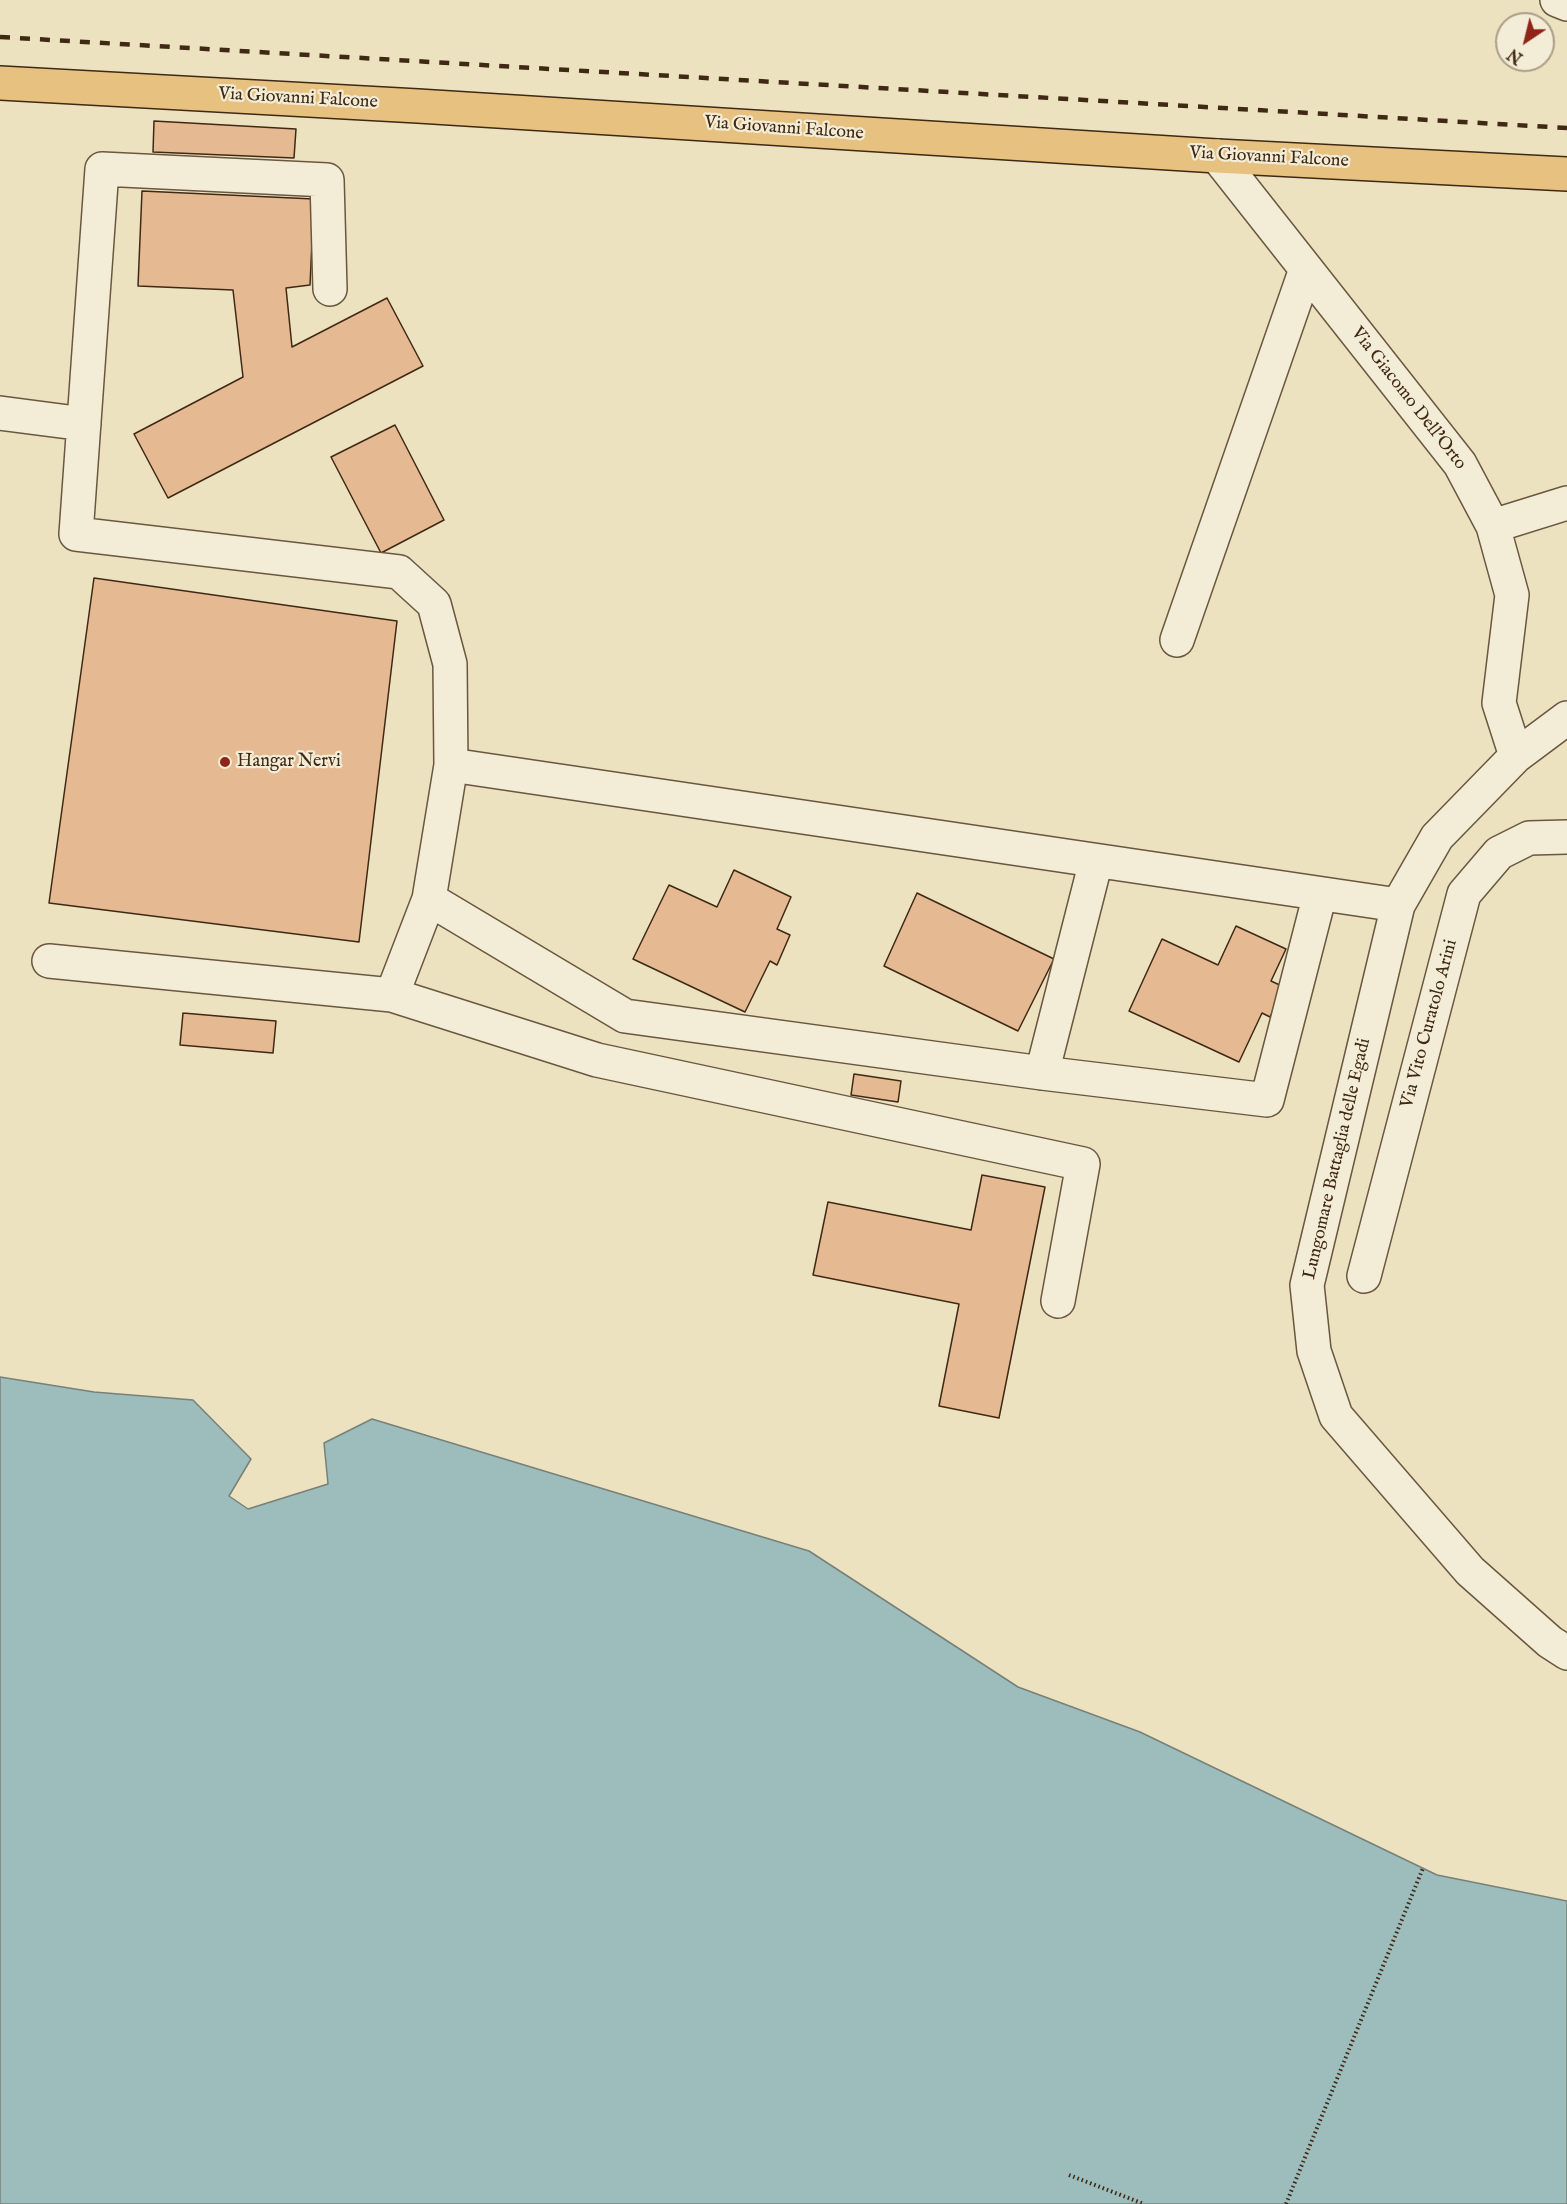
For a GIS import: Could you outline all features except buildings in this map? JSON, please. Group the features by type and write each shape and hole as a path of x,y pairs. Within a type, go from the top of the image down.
{"main road":[{"name":"Via Giovanni Falcone","path":"0,83 418,106 1217,156 1567,174"}],"street":[{"path":"1557,0 1567,4"},
{"name":"Via Giacomo Dell'Orto","path":"1217,156 1460,464 1493,526 1512,595 1499,703 1516,756"},
{"path":"330,289 327,180 102,169 76,534 399,572 434,604 450,664 451,765 429,899 392,995"},
{"path":"1177,639 1306,269"},
{"path":"0,413 84,424"},
{"path":"1493,526 1567,503"},
{"path":"1516,756 1567,718"},
{"name":"Lungomare Battaglia delle Egadi","path":"1516,756 1437,837 1398,905 1307,1285 1314,1351 1336,1416 1470,1570 1550,1642 1567,1653"},
{"path":"451,765 1398,905"},
{"name":"Via Vito Curatolo Arini","path":"1365,1276 1464,894 1499,853 1529,838 1567,837"},
{"path":"1042,1073 1096,861"},
{"path":"429,899 625,1016 1042,1073 1267,1100 1320,894"},
{"path":"49,961 392,995 597,1060 1083,1164 1058,1301"}],"path":[{"path":"1286,2204 1423,1868"},
{"path":"1069,2175 1144,2204"}],"water":[{"path":"0,1377 94,1392 193,1400 251,1459 229,1496 248,1509 328,1484 324,1443 372,1419 809,1551 1018,1687 1140,1732 1437,1875 1567,1901 1567,2204 0,2204"}],"railway":[{"path":"0,37 1567,128"}],"place":[{"name":"Hangar Nervi","path":"225,762"}]}
